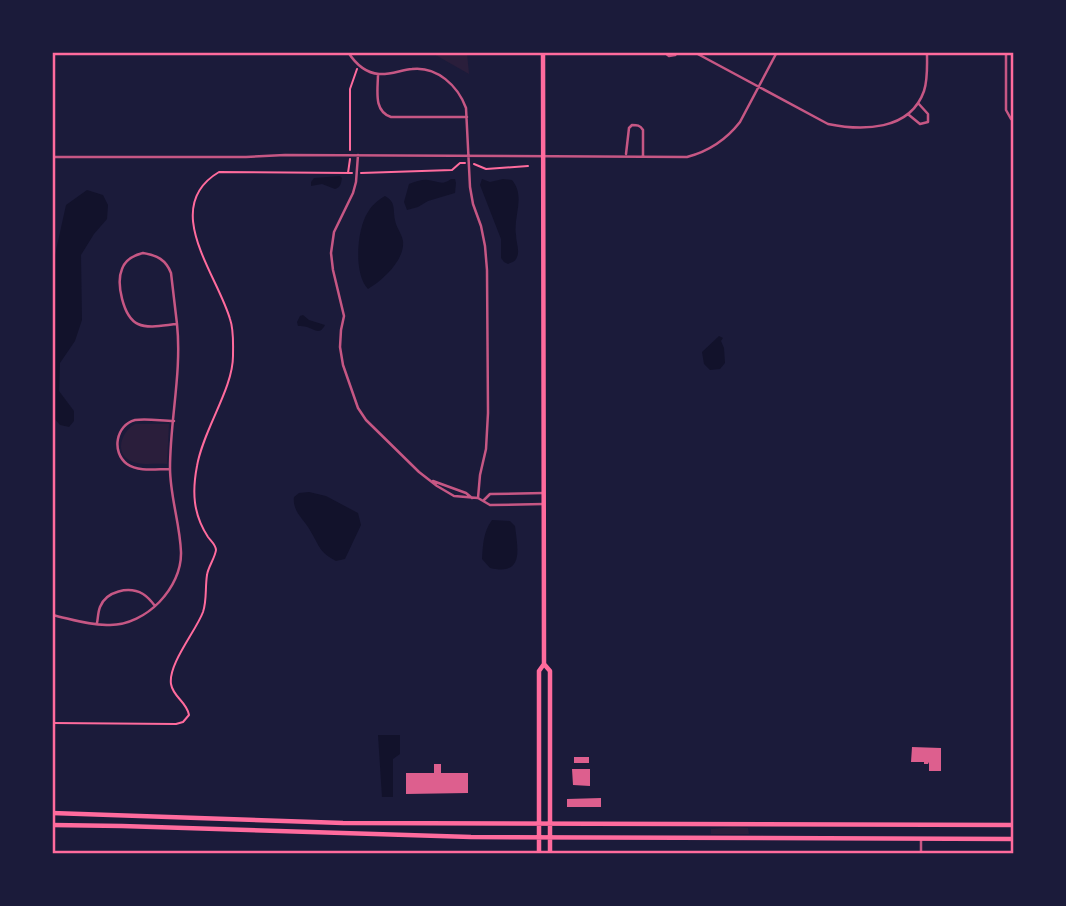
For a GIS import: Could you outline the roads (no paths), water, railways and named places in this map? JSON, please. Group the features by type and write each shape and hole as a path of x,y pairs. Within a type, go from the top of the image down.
{"main road":[{"path":"539,853 539,671 544,664 543,52"},
{"path":"544,664 550,671 550,853"},
{"path":"52,813 343,823 1013,825"},
{"path":"52,825 447,837 1013,839"}],"street":[{"path":"348,52 359,65 378,74 413,69 435,73 456,89 462,98 467,117 470,187 481,226 488,270 488,413 486,449 478,498"},
{"path":"664,52 669,56 678,52"},
{"path":"694,52 814,118 836,126 880,127 896,123 908,115 918,103 926,85 927,52"},
{"path":"52,157 687,157 720,143 740,122 777,52"},
{"path":"1006,52 1006,110 1013,120"},
{"path":"378,74 378,103 384,115 467,117"},
{"path":"908,115 917,124 928,122 928,114 918,103"},
{"path":"626,156 629,128 632,125 643,130 643,156"},
{"path":"358,155 353,193 334,232 331,253 344,316 341,330 343,365 359,410 419,472 431,480 472,498 484,500 490,505 544,504"},
{"path":"52,615 97,625 125,623 155,606 172,586 181,562 170,469 179,349 177,324 169,267 151,254 137,254 126,262 121,274 122,299 126,312 131,320 144,326 177,324"},
{"path":"170,469 142,469 127,464 118,452 117,443 121,430 134,421 174,421"},
{"path":"484,500 490,494 544,492"},
{"path":"97,625 100,606 117,591 128,590 143,594 155,606"},
{"path":"921,839 921,853"}]}
